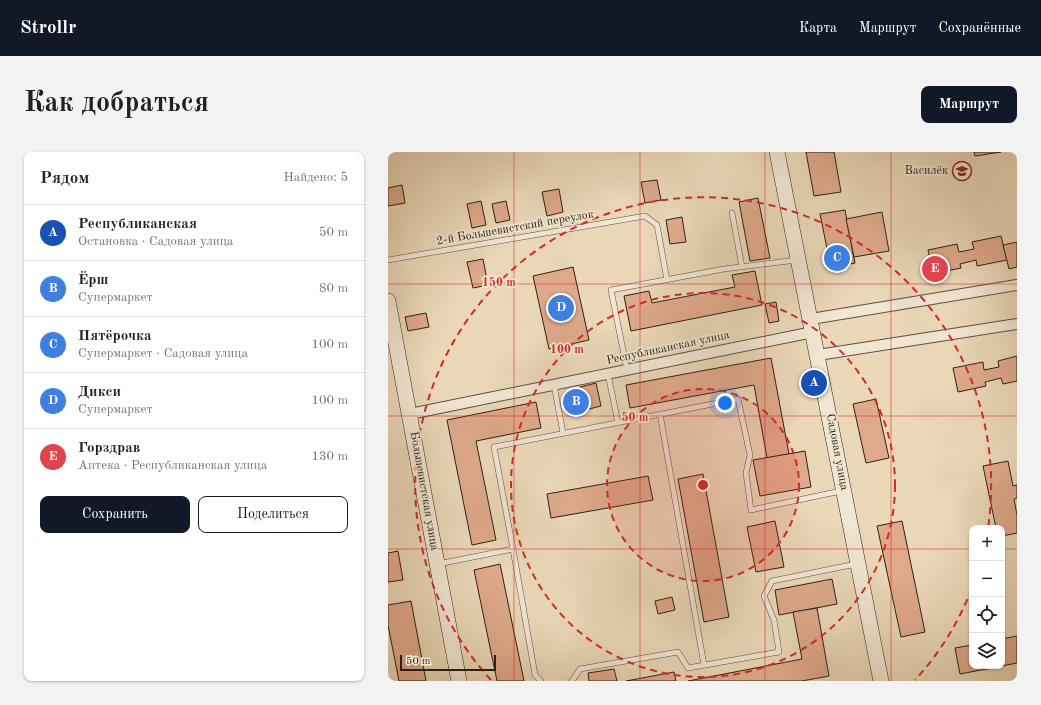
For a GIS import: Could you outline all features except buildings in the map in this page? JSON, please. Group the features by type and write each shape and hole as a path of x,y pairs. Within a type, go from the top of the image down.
{"street":[{"name":"Садовая улица","path":"777,152 881,681"},
{"name":"Республиканская улица","path":"410,414 627,370 812,325 1017,285"},
{"name":"Большевистская улица","path":"388,301 459,681"},
{"path":"818,355 1017,324"}],"lane":[{"path":"732,213 742,267"},
{"name":"2-й Большевистский переулок","path":"388,260 645,216 657,225 667,280"},
{"path":"627,370 612,290 742,267 799,260"},
{"path":"608,374 618,423"},
{"path":"554,385 564,433"},
{"path":"541,681 535,675 494,447 738,399 750,455 746,473 751,510 844,490"},
{"path":"660,414 704,665"},
{"path":"437,564 512,550"},
{"path":"572,681 580,669 678,652 688,668 779,652 774,620 764,596 772,581 858,563"}],"place":[{"name":"Василёк","path":"962,171"},
{"name":"Пятёрочка","path":"837,258"},
{"name":"Горздрав","path":"935,269"},
{"name":"Дикси","path":"561,308"},
{"name":"Республиканская","path":"814,383"},
{"name":"Ёрш","path":"576,402"}]}
